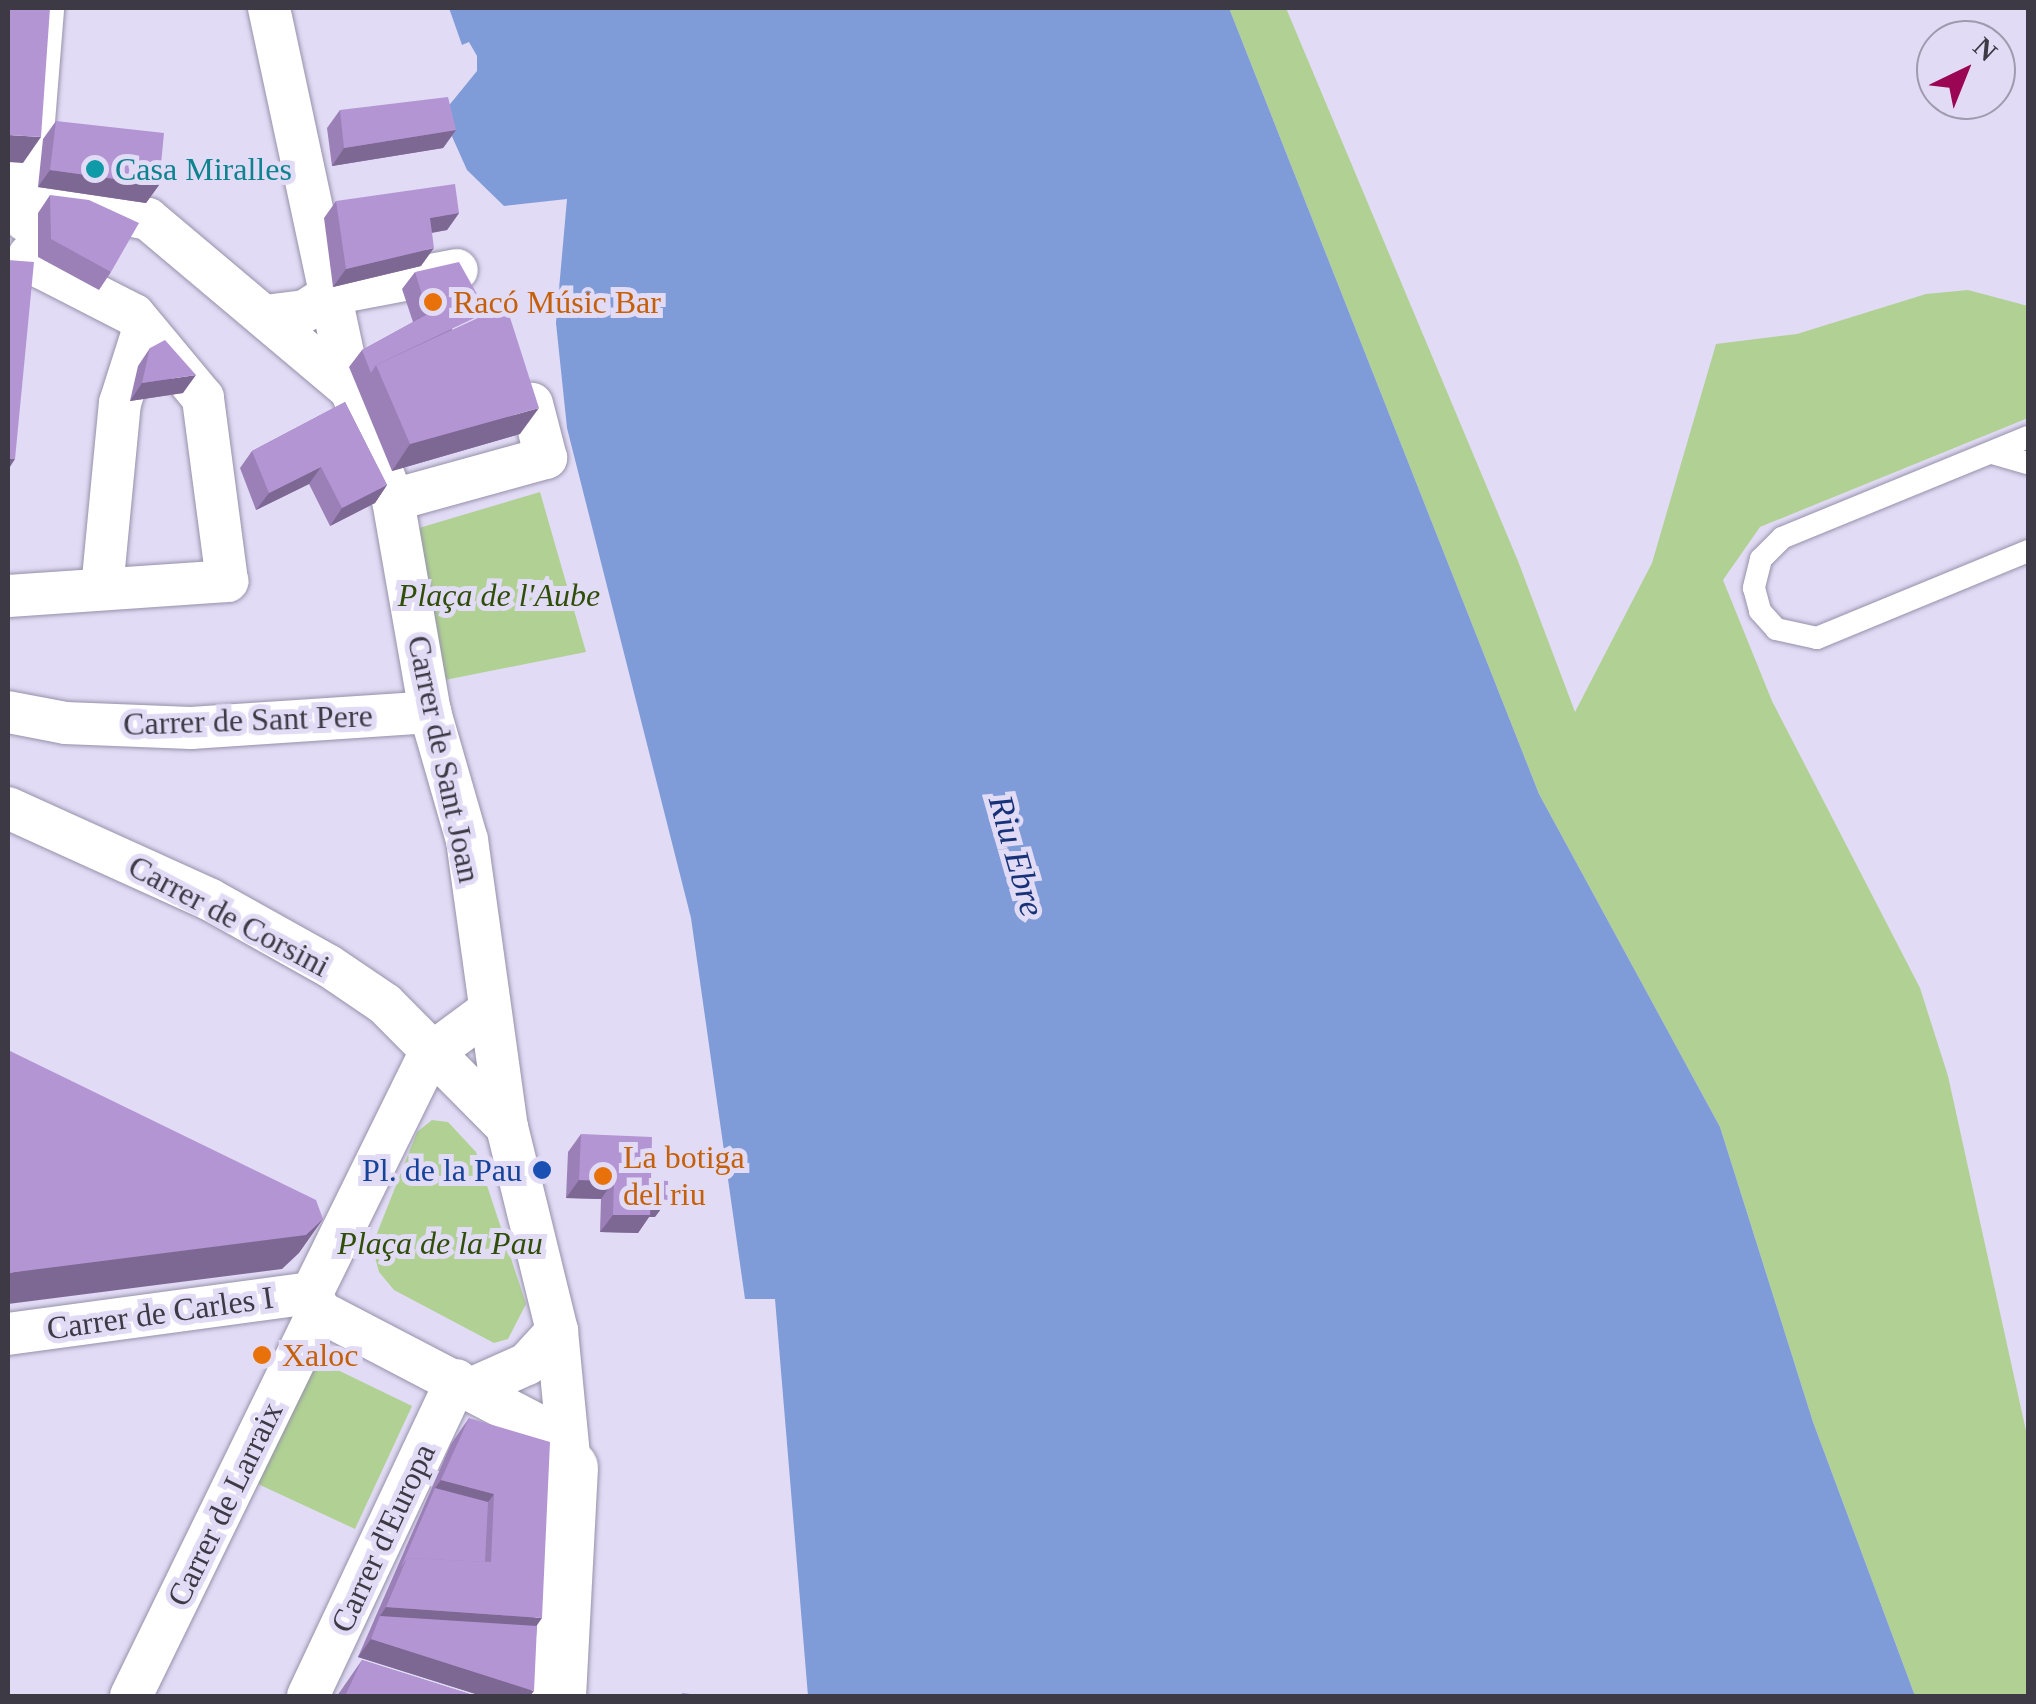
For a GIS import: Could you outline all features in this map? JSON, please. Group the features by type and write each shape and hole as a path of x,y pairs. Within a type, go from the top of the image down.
{"street":[{"path":"25,300 27,194 43,8"},
{"path":"268,8 351,390"},
{"name":"Carrer de Sant Joan","path":"27,194 148,219 351,390 392,500 430,712 467,840 490,1010"},
{"path":"8,596 227,582 203,398 134,315 28,255"},
{"path":"265,316 305,311 332,294 457,270"},
{"path":"102,589 120,404 144,328"},
{"path":"392,500 546,458 532,404"},
{"name":"Carrer de Sant Pere","path":"8,712 65,723 191,728 430,712"},
{"name":"Carrer de Corsini","path":"8,808 208,900 328,966 385,1004 428,1055"},
{"path":"558,1696 570,1467 557,1331 507,1128 490,1010 428,1055 345,1226 315,1302 543,1428 570,1467"},
{"path":"428,1055 507,1128"},
{"path":"304,1206 345,1226"},
{"name":"Carrer de Carles I","path":"8,1334 315,1302"},
{"name":"Carrer de Larraix","path":"131,1696 315,1302"},
{"path":"465,1384 527,1364 557,1331"},
{"name":"Carrer d'Europa","path":"328,1680 465,1384"}],"lane":[{"path":"2028,438 1782,538 1758,564 1756,600 1782,632 1817,638 2028,551"},
{"path":"1992,453 2028,463"}],"green space":[{"path":"1229,8 1286,8 1518,561 1575,712 1652,563 1716,344 1797,334 1926,294 1968,290 2028,306 2028,418 1760,527 1723,580 1772,701 1920,988 1948,1076 2028,1440 2028,1696 1915,1696 1813,1422 1720,1127 1539,794"},
{"name":"Plaça de l'Aube","path":"540,492 586,652 445,680 419,528"},
{"name":"Plaça de la Pau","path":"432,1120 448,1122 476,1152 526,1304 508,1339 494,1343 394,1290 379,1272 372,1246 417,1132"},
{"path":"317,1360 412,1406 355,1529 258,1484"}],"water":[{"name":"Riu Ebre","path":"449,8 1229,8 1539,794 1720,1127 1813,1422 1915,1696 808,1696 775,1299 745,1299 691,918 567,428 556,323 567,199 504,206 467,170 442,114 477,71 477,56 469,42 462,45"}],"building":[{"path":"8,8 50,8 41,137 8,135"},
{"path":"448,97 456,130 344,148 340,110"},
{"path":"56,121 164,133 159,185 50,170"},
{"path":"455,184 459,213 430,218 434,248 346,269 336,201"},
{"path":"50,195 89,200 139,223 111,272 51,239"},
{"path":"8,260 34,262 15,459 8,458"},
{"path":"459,262 487,312 376,365 371,373 362,350 428,314 415,272"},
{"path":"506,305 539,408 410,444 376,365"},
{"path":"165,340 196,375 142,383 150,348"},
{"path":"345,402 387,485 342,508 321,467 269,493 252,451"},
{"path":"8,1050 316,1200 323,1219 306,1235 8,1273"},
{"path":"581,1134 652,1137 651,1180 668,1181 668,1200 651,1199 650,1215 613,1215 614,1181 579,1180"},
{"path":"469,1418 550,1442 542,1618 386,1607 407,1558 491,1562 494,1494 441,1480"},
{"path":"435,1488 488,1502 485,1562 407,1558 401,1567"},
{"path":"380,1616 537,1626 534,1691 371,1639"},
{"path":"362,1660 476,1696 345,1696"}],"place":[{"name":"Casa Miralles","path":"95,169"},
{"name":"Racó Músic Bar","path":"433,302"},
{"name":"Pl. de la Pau","path":"542,1170"},
{"name":"La botiga del riu","path":"603,1176"},
{"name":"Xaloc","path":"262,1355"}]}
